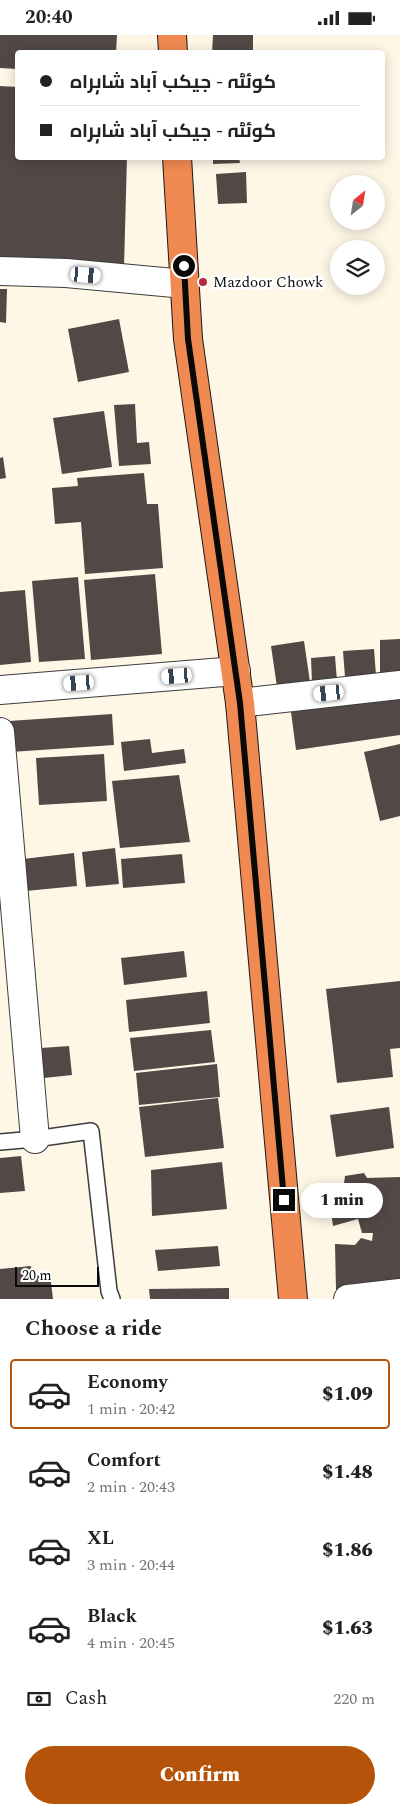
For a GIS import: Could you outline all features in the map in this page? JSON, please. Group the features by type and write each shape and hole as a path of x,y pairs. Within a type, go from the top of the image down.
{"highway":[{"path":"172,35 172,50"},
{"path":"178,160 188,339 240,703 293,1299"}],"street":[{"path":"0,271 66,273 185,285"},
{"path":"0,690 236,671"},
{"path":"240,703 400,685"},
{"path":"0,732 35,1139"},
{"path":"348,1299 400,1293"}],"lane":[{"path":"0,1141 35,1139 91,1131 109,1291 112,1299"}],"building":[{"path":"0,35 117,35 116,50 15,50 15,69 0,68"},
{"path":"213,35 253,35 253,50 212,50"},
{"path":"0,86 15,87 15,160 127,160 124,267 0,263"},
{"path":"213,160 240,160 240,163 213,164"},
{"path":"246,172 247,203 218,204 216,174"},
{"path":"0,289 7,289 6,323 0,322"},
{"path":"119,319 129,372 78,382 68,329"},
{"path":"135,404 137,443 149,442 151,464 119,466 114,405"},
{"path":"104,411 112,467 62,474 53,418"},
{"path":"3,457 6,478 0,479 0,458"},
{"path":"144,473 147,504 158,504 163,568 85,574 81,522 55,524 52,488 78,486 77,478"},
{"path":"155,574 162,654 91,660 84,580"},
{"path":"78,577 85,659 39,662 32,581"},
{"path":"25,590 31,662 0,665 0,592"},
{"path":"400,639 400,673 380,673 380,640"},
{"path":"304,641 310,682 277,687 271,646"},
{"path":"374,649 376,675 345,677 343,651"},
{"path":"335,656 337,681 312,683 311,658"},
{"path":"400,697 400,735 296,750 291,712"},
{"path":"112,714 114,745 11,752 9,721"},
{"path":"150,739 152,753 184,749 186,763 124,771 121,742"},
{"path":"400,744 400,816 380,821 364,752"},
{"path":"104,754 107,801 39,805 36,758"},
{"path":"179,775 190,842 120,848 112,781"},
{"path":"115,848 119,884 86,887 82,852"},
{"path":"74,853 77,886 26,891 23,859"},
{"path":"182,854 185,883 123,888 121,859"},
{"path":"184,951 187,977 124,985 121,958"},
{"path":"400,981 400,1048 390,1049 393,1077 337,1083 326,989"},
{"path":"207,991 210,1023 129,1032 126,1000"},
{"path":"211,1030 215,1062 134,1071 130,1038"},
{"path":"69,1046 72,1075 44,1078 41,1048"},
{"path":"217,1064 220,1097 139,1105 136,1073"},
{"path":"218,1098 224,1148 145,1157 139,1107"},
{"path":"389,1107 394,1148 336,1157 330,1115"},
{"path":"21,1156 25,1191 0,1193 0,1158"},
{"path":"222,1162 227,1209 152,1216 151,1170"},
{"path":"364,1173 367,1178 400,1177 400,1289 336,1290 335,1244 355,1245 361,1238 372,1241 373,1233 362,1233 358,1219 333,1226 328,1189 344,1183 345,1176"},
{"path":"218,1246 220,1266 158,1271 155,1250"},
{"path":"31,1266 32,1276 50,1274 53,1299 0,1299 0,1269"},
{"path":"229,1288 229,1299 150,1299 149,1289"}],"place":[{"name":"Mazdoor Chowk","path":"203,282"}],"route":[{"path":"184,266 188,339 240,703 284,1200"}]}
